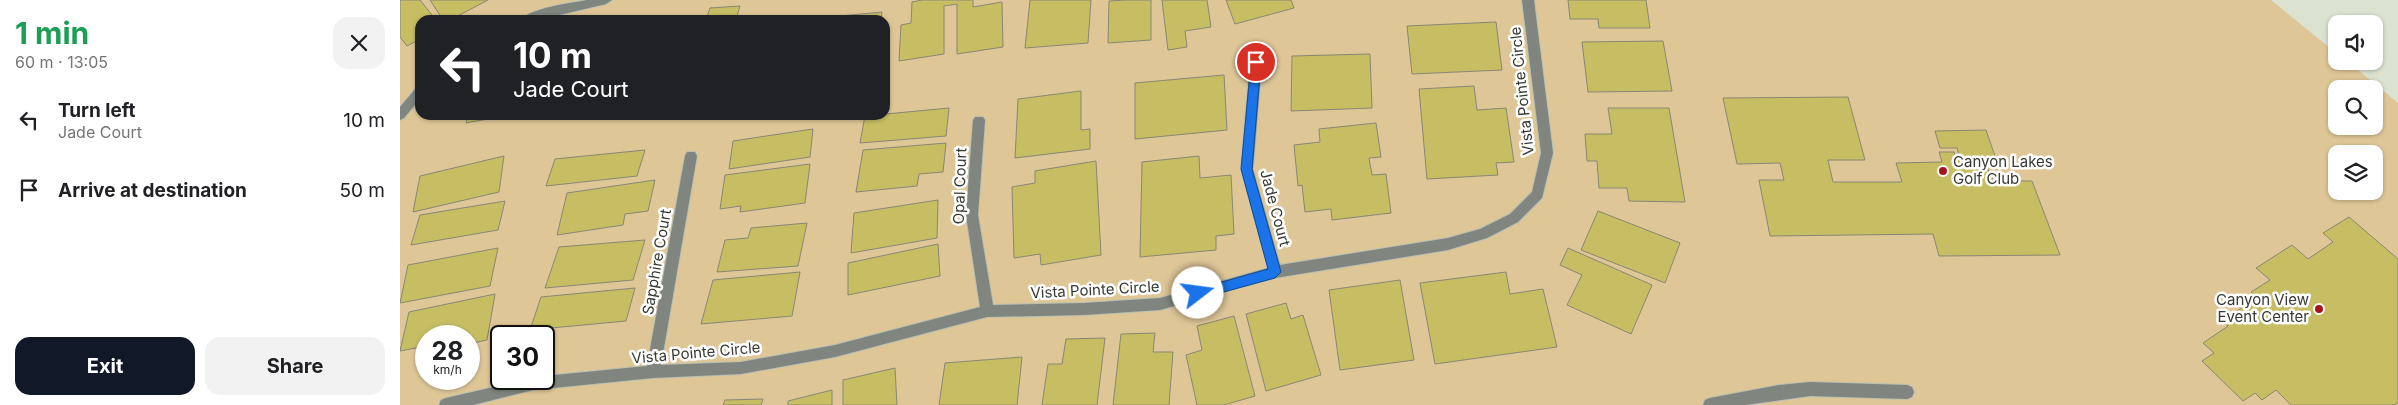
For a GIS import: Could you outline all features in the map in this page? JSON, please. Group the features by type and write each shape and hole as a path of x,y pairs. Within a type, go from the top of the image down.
{"street":[{"path":"538,15 606,0"},
{"name":"Vista Pointe Circle","path":"446,405 532,384 653,372 741,368 835,351 987,311 1084,309 1160,304 1275,272 1448,244 1483,234 1514,218 1538,194 1547,153 1528,0"},
{"name":"Jade Court","path":"1256,62 1247,169 1275,272"},
{"path":"400,115 415,97"},
{"name":"Opal Court","path":"979,120 972,215 987,311"},
{"name":"Sapphire Court","path":"653,372 691,156"},
{"path":"1710,405 1779,392 1810,389 1908,392"}],"shaded area":[{"path":"400,0 2271,0 2328,46 2328,70 2358,70 2370,80 2328,80 2328,135 2383,135 2383,91 2398,103 2398,405 400,405"}],"building":[{"path":"400,0 420,0 432,15 415,15 415,42 407,46 400,37"},
{"path":"430,0 488,0 460,15 440,15"},
{"path":"922,0 973,0 973,7 1002,2 1003,47 957,54 957,4 944,6 944,54 899,61 901,25 911,23 912,2"},
{"path":"1030,0 1091,0 1088,43 1025,48"},
{"path":"1151,0 1151,40 1108,43 1109,1"},
{"path":"1162,0 1207,0 1211,27 1185,31 1187,47 1168,50"},
{"path":"1226,0 1291,0 1294,8 1235,24"},
{"path":"1568,0 1646,0 1650,28 1599,28 1598,19 1570,19"},
{"path":"740,6 737,15 708,15 710,8"},
{"path":"882,12 882,15 850,15"},
{"path":"1496,22 1502,70 1412,74 1407,26"},
{"path":"1663,41 1672,91 1588,92 1582,42"},
{"path":"1370,54 1372,108 1291,111 1292,56"},
{"path":"1224,75 1227,130 1135,139 1135,83"},
{"path":"1474,86 1477,110 1506,108 1514,162 1496,163 1498,175 1427,179 1419,89"},
{"path":"1081,91 1081,130 1090,129 1090,149 1015,158 1018,99"},
{"name":"Canyon Lakes Golf Club","path":"1848,97 1865,160 1828,160 1833,182 1902,182 1896,163 1942,162 1939,152 1954,152 1955,155 1959,155 1957,148 1940,148 1935,131 1986,130 1997,162 1986,163 1991,179 2020,178 2021,181 2032,181 2060,255 1939,256 1933,234 1770,236 1759,180 1784,180 1780,163 1737,164 1723,98"},
{"path":"949,108 946,136 860,143 864,120 890,120 890,114"},
{"path":"1608,108 1669,108 1685,202 1629,201 1627,188 1599,188 1597,161 1587,161 1585,134 1612,134"},
{"path":"467,120 482,120 466,123"},
{"path":"1376,123 1381,157 1369,158 1372,175 1386,174 1391,213 1332,220 1331,209 1305,212 1302,185 1298,186 1294,145 1320,142 1319,129"},
{"path":"813,129 810,157 729,169 733,141"},
{"path":"946,143 943,172 919,174 917,186 856,192 863,150"},
{"path":"645,150 637,176 546,186 555,159"},
{"path":"504,156 499,192 413,212 420,176"},
{"path":"1199,156 1200,178 1231,175 1234,234 1216,236 1216,250 1140,257 1142,162"},
{"path":"1096,161 1101,255 1041,265 1040,254 1014,258 1012,187 1035,183 1035,171"},
{"path":"810,164 805,203 740,212 741,206 720,209 725,175"},
{"path":"655,180 648,211 625,214 623,225 557,235 567,193"},
{"path":"938,200 937,238 851,253 854,213"},
{"path":"505,201 498,230 411,245 420,215"},
{"path":"1598,211 1680,243 1665,283 1581,250"},
{"name":"Canyon View Event Center","path":"2349,217 2398,259 2398,403 2394,405 2291,405 2276,390 2262,400 2255,393 2243,401 2202,361 2214,353 2203,343 2228,326 2222,321 2257,298 2251,292 2270,280 2256,268 2292,245 2308,259 2333,242 2323,233"},
{"path":"807,223 798,266 717,272 725,240 748,238 751,228"},
{"path":"645,240 633,280 545,288 559,247"},
{"path":"938,244 940,276 848,295 848,263"},
{"path":"498,248 490,286 400,303 408,265"},
{"path":"1568,248 1652,285 1631,334 1567,305 1582,275 1560,265"},
{"path":"800,272 792,316 701,324 713,280"},
{"path":"1506,272 1510,294 1543,289 1557,347 1435,364 1420,283"},
{"path":"1400,280 1414,360 1340,370 1329,290"},
{"path":"635,288 626,321 555,328 555,325 532,325 541,297"},
{"path":"495,294 487,340 480,342 480,325 415,325 415,348 400,351 409,312"},
{"path":"1286,303 1291,319 1303,315 1321,375 1266,391 1246,314"},
{"path":"1234,316 1255,396 1224,405 1197,405 1186,355 1202,350 1197,326"},
{"path":"1155,333 1153,352 1173,352 1169,405 1113,405 1121,334"},
{"path":"1105,338 1097,405 1042,405 1048,364 1062,364 1066,339"},
{"path":"1022,357 1017,405 939,405 945,363"},
{"path":"895,368 897,405 843,405 843,380"},
{"path":"832,390 832,405 788,405 788,401"},
{"path":"763,399 761,405 723,405 725,400"}],"place":[{"name":"Canyon Lakes Golf Club","path":"1943,171"},
{"name":"Canyon View Event Center","path":"2319,309"}],"route":[{"path":"1198,293 1275,272 1247,169 1256,62"}]}
